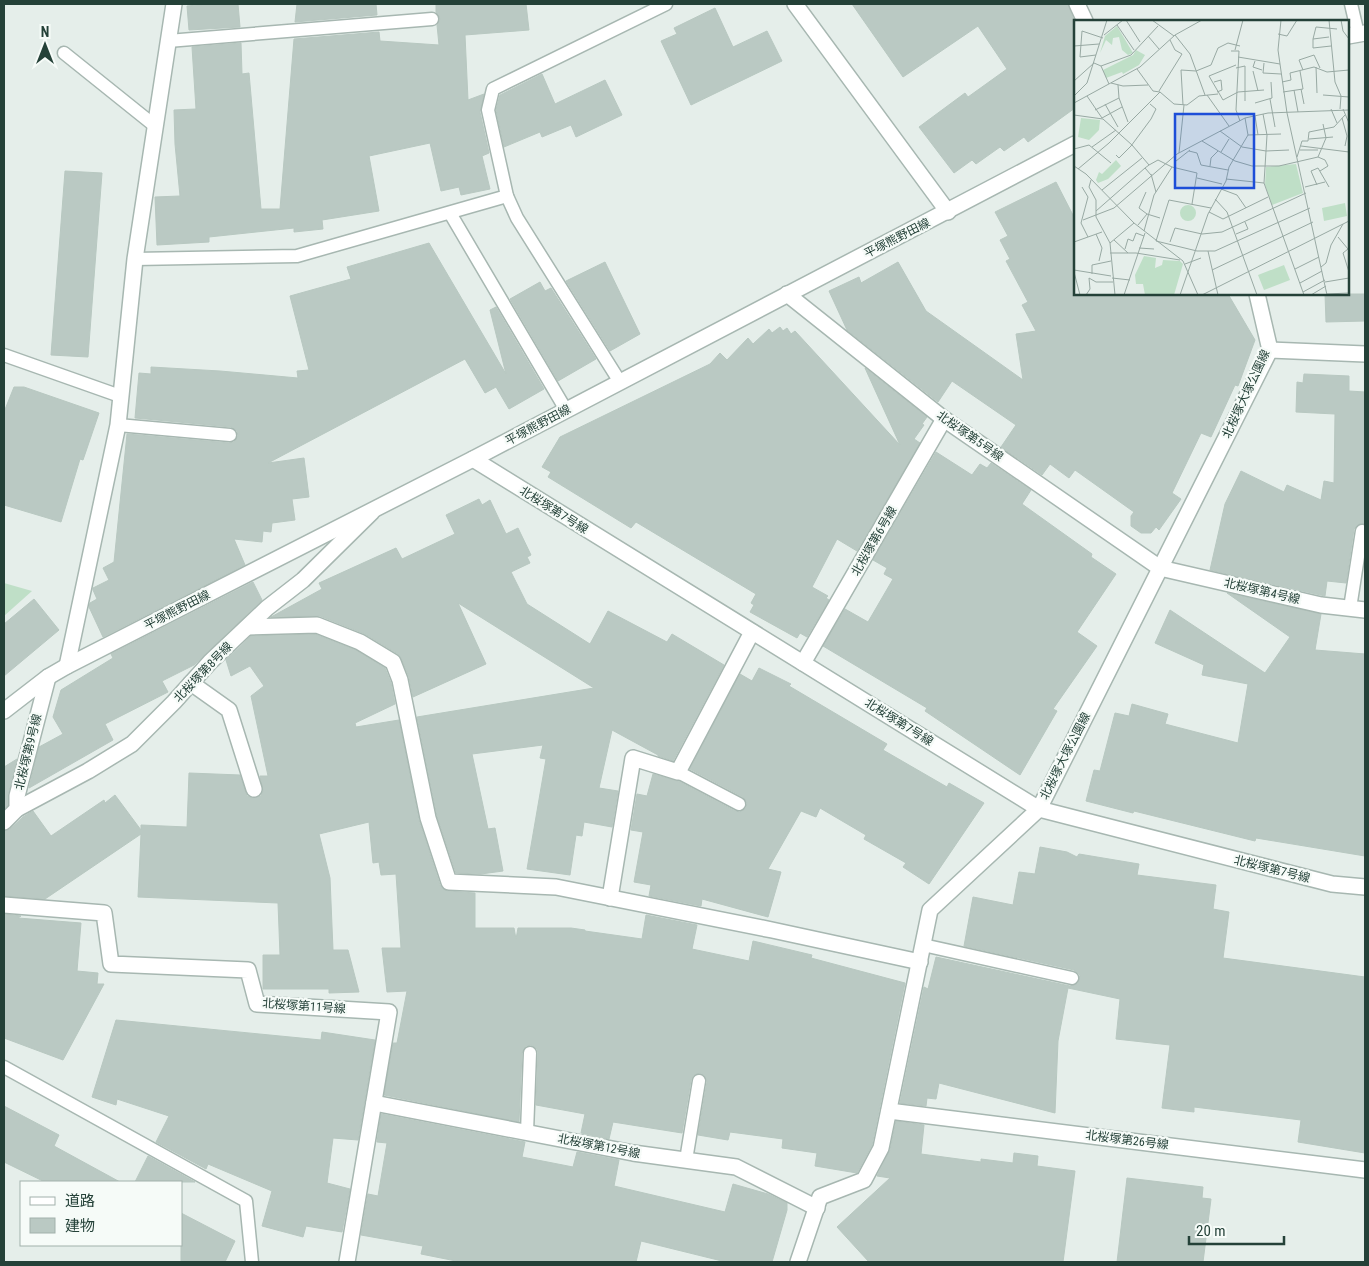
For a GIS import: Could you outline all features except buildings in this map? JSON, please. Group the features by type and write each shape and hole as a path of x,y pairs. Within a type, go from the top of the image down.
{"street":[{"path":"67,666 118,425 135,258 174,4"},
{"path":"795,4 948,212"},
{"path":"1077,4 1085,20"},
{"name":"平塚熊野田線","path":"4,711 48,676 373,511 1074,145"},
{"name":"北桜塚第5号線","path":"787,294 944,419 1160,568"},
{"name":"北桜塚大塚公園線","path":"798,1262 820,1197 864,1180 881,1148 930,910 1039,809 1270,350 1257,295"},
{"path":"1270,350 1365,354"},
{"name":"北桜塚第6号線","path":"803,663 944,419"},
{"name":"北桜塚第7号線","path":"473,459 1039,809 1332,884 1365,887"},
{"name":"北桜塚第8号線","path":"17,809 88,771 132,744 210,662 267,608 304,580 373,511"},
{"name":"北桜塚第4号線","path":"1160,568 1321,604 1365,610"},
{"path":"248,627 316,625 360,642 393,662 400,680 428,818 449,882 556,887 920,962"},
{"path":"610,898 633,758 678,772 752,632"},
{"name":"北桜塚第9号線","path":"17,809 17,796 48,676"},
{"path":"191,683 229,710 254,788"},
{"path":"4,822 17,809"},
{"name":"北桜塚第11号線","path":"4,905 104,913 111,964 248,970 257,1004 388,1012 349,1262"},
{"name":"北桜塚第12号線","path":"374,1103 633,1153 736,1167 817,1208"},
{"name":"北桜塚第26号線","path":"889,1111 1365,1170"}],"lane":[{"path":"620,382 517,218 506,196 488,110 493,89 666,4"},
{"path":"1351,4 1357,34"},
{"path":"168,41 432,19"},
{"path":"64,53 155,126"},
{"path":"135,258 297,256 506,196"},
{"path":"450,213 566,410"},
{"path":"4,355 120,396"},
{"path":"118,425 230,435"},
{"path":"1350,608 1362,531"},
{"path":"678,772 740,804"},
{"path":"923,945 1072,978"},
{"path":"527,1132 530,1053"},
{"path":"4,1067 246,1201 252,1262"},
{"path":"686,1160 699,1081"}],"green space":[{"path":"4,583 32,591 4,616"}]}
